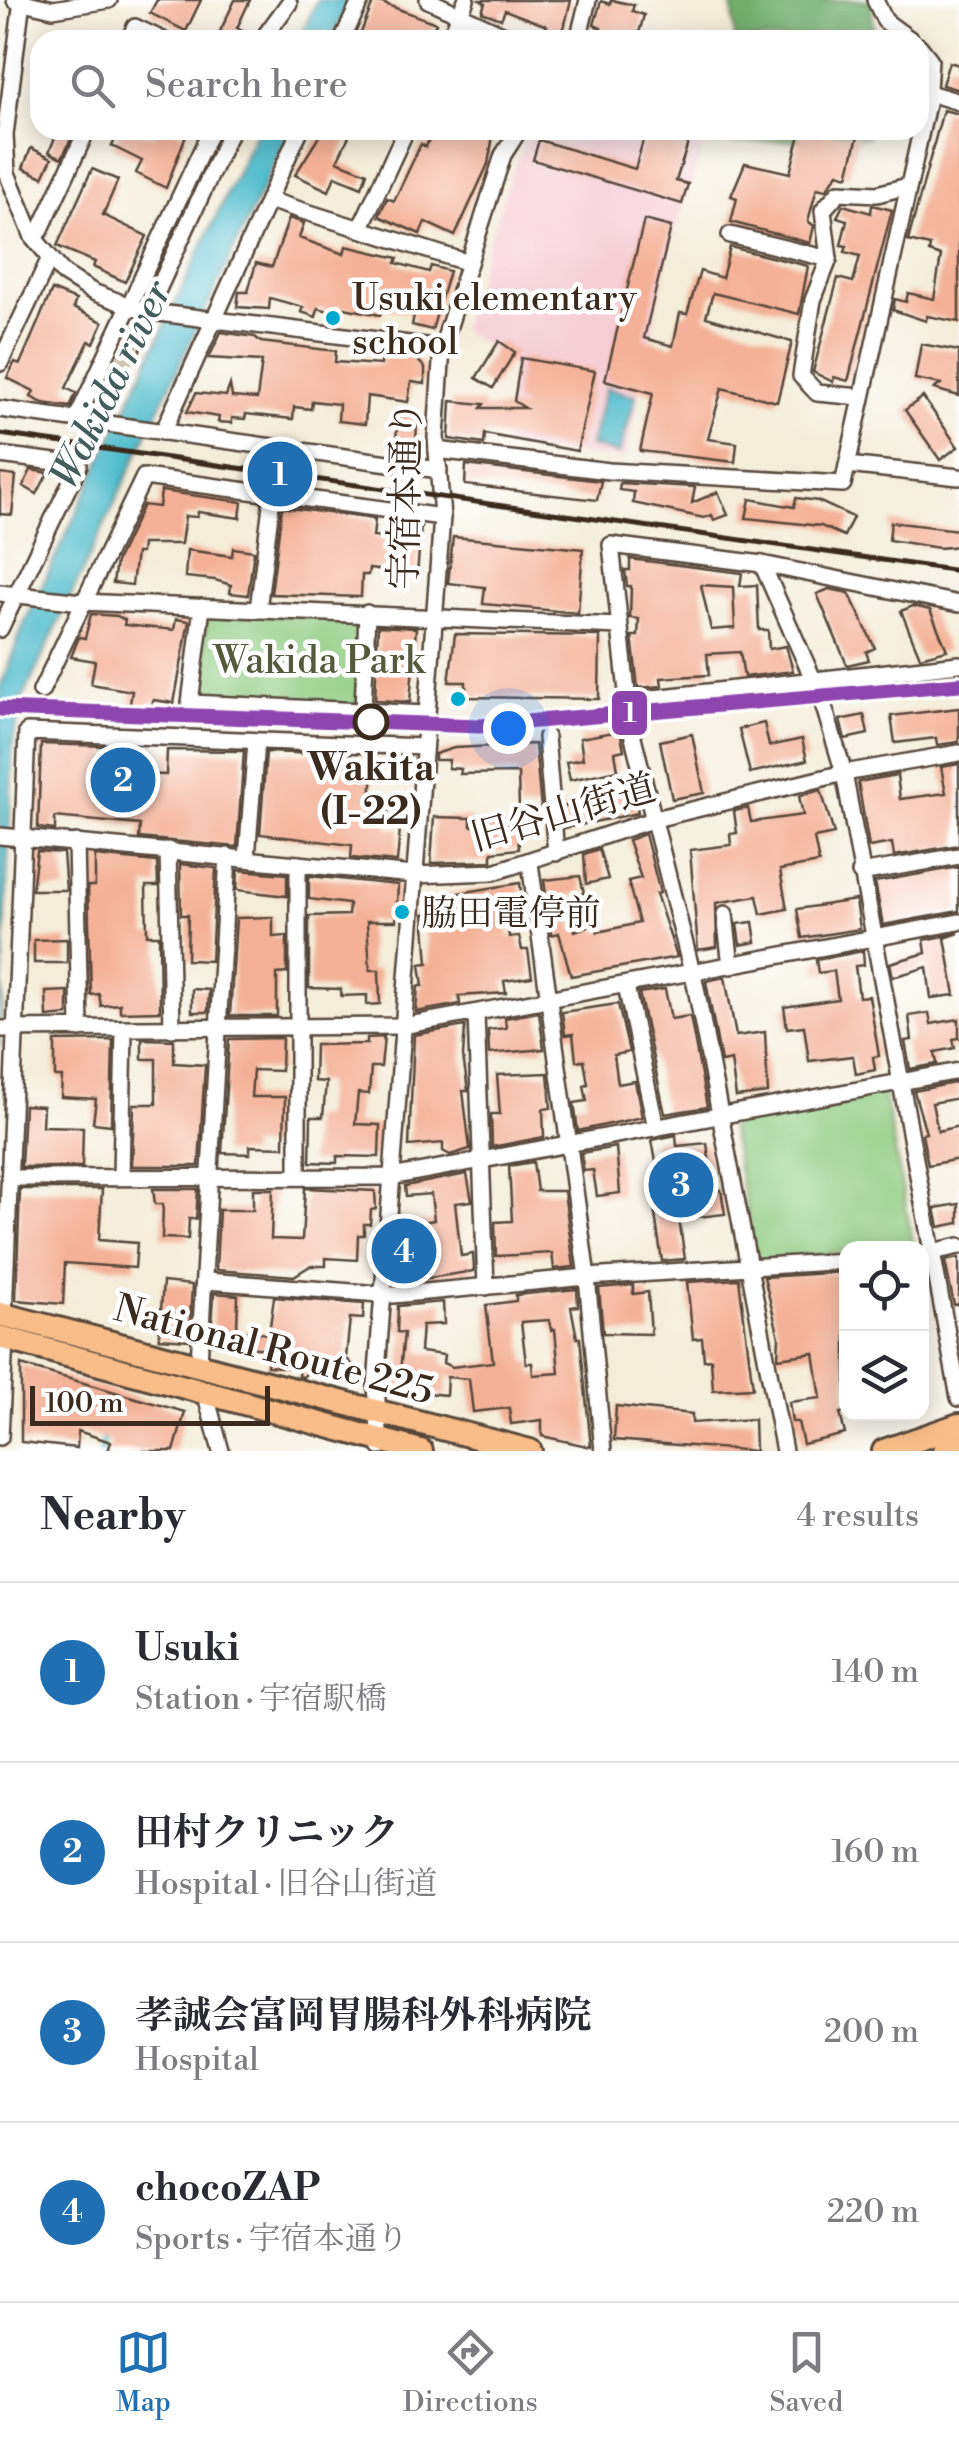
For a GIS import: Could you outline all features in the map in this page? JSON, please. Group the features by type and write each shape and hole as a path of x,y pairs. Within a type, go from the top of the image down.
{"highway":[{"name":"National Route 225","path":"2,1326 199,1362 530,1451"},
{"name":"National Route 225","path":"2,1326 380,1446 421,1451"},
{"path":"884,1451 959,1425"},
{"path":"944,1451 959,1446"}],"street":[{"path":"109,0 53,9 19,1 20,35 3,145 14,197 32,237 49,260 92,292 128,308 442,348"},
{"path":"347,30 361,0"},
{"path":"428,0 463,8 499,30"},
{"path":"580,30 588,0"},
{"path":"875,0 885,20 898,30"},
{"path":"269,30 290,2"},
{"path":"277,30 290,2"},
{"path":"929,93 959,102"},
{"path":"32,237 40,230 82,140"},
{"path":"76,420 207,140"},
{"path":"156,294 226,140"},
{"path":"159,431 295,140"},
{"path":"360,229 401,140"},
{"name":"宇宿本通り","path":"380,1446 382,1295 442,517 438,450 442,348 503,156 513,140"},
{"path":"438,450 610,471 811,486 843,484 918,140"},
{"path":"861,397 817,393 801,376 814,300 829,259 824,210 828,200 839,192 877,194 908,186"},
{"path":"268,200 469,262"},
{"path":"730,235 829,259"},
{"path":"0,363 49,260"},
{"path":"0,409 440,470"},
{"path":"0,455 79,465 0,629"},
{"path":"847,465 959,477"},
{"path":"41,691 76,601 144,477 272,496 294,494 442,517"},
{"path":"258,610 272,496"},
{"path":"784,1451 692,973 626,701 611,545 762,564 959,604"},
{"path":"762,564 813,682 844,774 924,1241"},
{"path":"15,596 618,626"},
{"path":"202,607 190,703 427,714"},
{"path":"363,710 368,613"},
{"path":"626,701 959,664"},
{"path":"0,1438 11,1178 5,1029 10,837 26,732 424,748"},
{"path":"546,737 556,852"},
{"path":"246,858 256,742"},
{"name":"旧谷山街道","path":"10,837 414,875 494,872 655,819 844,774 959,753"},
{"path":"76,842 80,1029"},
{"path":"168,850 172,1029"},
{"path":"199,1362 228,856"},
{"path":"860,873 959,856"},
{"path":"530,863 586,1277 603,1451"},
{"path":"298,864 298,1177"},
{"path":"725,914 732,966"},
{"path":"5,1029 403,1026 548,1002 959,922"},
{"path":"626,986 656,1128"},
{"path":"476,1014 486,1286"},
{"path":"121,1177 124,1029"},
{"path":"11,1178 390,1176 959,1071"},
{"path":"929,1253 959,1246"},
{"path":"206,1281 382,1295 586,1277 839,1262"},
{"path":"929,1267 959,1398"},
{"path":"205,1392 221,1451"}],"shaded area":[{"name":"Usuki elementary school","path":"527,140 706,141 673,235 625,459 503,446 512,365 460,329 511,173"}],"green space":[{"path":"732,0 871,0 874,30 734,30"},
{"path":"725,140 800,140 731,143"},
{"name":"Wakida Park","path":"214,613 359,618 358,706 203,698 197,692 207,619"},
{"path":"883,1090 913,1241 839,1241 839,1252 762,1262 756,1257 730,1129 734,1120"}],"water":[{"path":"317,0 350,0 336,30 304,30"},
{"path":"252,140 285,140 23,698 13,740 0,1048 0,688 23,626"},
{"path":"606,388 636,396 619,454 590,446"}],"building":[{"path":"157,0 201,0 186,30 150,13"},
{"path":"235,0 250,0 237,28 241,30 221,30"},
{"path":"374,0 436,23 433,30 362,30"},
{"path":"480,0 571,0 564,30 546,30 547,26 505,10 501,19 482,12 485,3"},
{"path":"611,0 634,5 632,11 644,15 640,30 600,30 594,25 601,1 610,4"},
{"path":"949,62 959,65 959,90 942,85"},
{"path":"943,110 959,114 959,322 927,316 926,321 893,310 895,299 906,302 908,293 934,299 941,256 929,252 930,246 908,241"},
{"path":"54,140 70,140 62,158 49,152"},
{"path":"115,140 184,140 166,188 136,173 142,161 112,146"},
{"path":"317,140 347,140 337,161 367,173 362,187 335,176 329,191 295,175"},
{"path":"429,140 492,140 488,164 455,236 425,222 420,234 379,216 387,198 394,201 421,144 426,147"},
{"path":"539,140 635,169 643,140 688,143 676,181 688,184 682,204 533,160"},
{"path":"798,140 857,140 848,176 838,173 826,190 817,188 808,221 814,226 810,243 731,222 737,198 731,196 745,163 790,173"},
{"path":"31,148 52,158 43,177 23,168"},
{"path":"92,169 118,180 103,215 147,236 125,282 93,267 95,262 57,246"},
{"path":"843,205 871,213 872,205 892,210 848,381 834,377 833,382 813,372 838,278 853,282 860,256 845,252 847,246 841,245 847,220 837,217"},
{"path":"289,218 304,223 299,238 344,254 346,246 398,258 396,263 429,272 431,266 449,271 432,330 412,325 414,315 383,306 380,315 334,306 333,312 318,308 316,317 301,312 303,307 270,298 269,309 237,307 239,292 248,292 256,263 272,267"},
{"path":"644,220 671,227 644,338 673,346 680,313 687,314 700,271 722,278 730,247 808,266 799,314 713,293 706,317 792,342 777,402 722,388 708,439 737,443 735,462 640,451 653,393 605,380"},
{"path":"52,290 76,300 73,308 103,322 66,388 76,393 70,407 43,403 31,397 34,391 7,378 15,362 20,364"},
{"path":"133,327 148,333 135,362 120,355"},
{"path":"221,332 255,337 261,342 336,351 335,362 381,365 382,352 414,356 425,368 425,384 411,382 408,402 367,396 365,424 338,421 339,404 312,401 311,409 294,407 293,419 246,414 245,419 232,418 232,423 218,422 219,417 187,412 196,393 226,396 230,385 232,397 257,399 262,361 209,358"},
{"path":"499,341 515,352 493,388 476,378"},
{"path":"921,344 959,351 959,396 934,389 941,384 915,379"},
{"path":"521,358 595,371 577,451 485,434 484,444 449,439 451,401 484,404 481,408 525,408 514,401"},
{"path":"923,397 958,447 940,460 905,410"},
{"path":"399,414 417,417 416,448 395,445"},
{"path":"466,465 601,481 597,500 465,485"},
{"path":"31,470 48,473 37,494 23,486"},
{"path":"0,474 16,476 12,515 0,514"},
{"path":"620,483 695,487 692,503 718,492 728,515 714,520 712,515 704,518 633,503 634,492 619,490"},
{"path":"161,491 242,502 240,518 198,512 197,517 185,516 181,544 142,544 141,553 136,553 132,585 113,583 116,562 143,505 159,507"},
{"path":"796,498 818,501 853,517 844,536 821,526 746,518 750,499 794,507"},
{"path":"282,507 375,519 373,537 399,540 402,523 421,526 417,575 369,569 368,575 362,575 361,597 271,594"},
{"path":"891,522 959,530 959,546 939,548 889,540"},
{"path":"453,537 583,549 578,613 483,604 485,587 448,583"},
{"path":"233,548 254,551 248,595 230,593 231,585 215,580 185,577 187,550 232,556"},
{"path":"630,559 742,573 740,586 757,585 759,630 768,630 769,649 786,646 793,671 744,677 740,652 707,654 709,675 661,678 662,686 638,688 632,636 638,636 639,619 630,618 631,586 627,586 625,570 630,570","holes":["701,585 733,587 735,628 711,630"]},
{"path":"829,589 849,593 875,648 866,652 869,660 847,665 817,594"},
{"path":"913,606 930,610 947,650 920,657 901,611"},
{"path":"91,614 117,616 125,620 124,625 174,630 176,619 189,621 174,703 153,700 151,713 129,710 132,691 91,684 95,661 71,657 79,637 85,638"},
{"path":"378,626 416,628 410,702 375,700"},
{"path":"455,634 600,636 599,699 466,697 466,682 449,682"},
{"path":"959,708 959,742 937,745 936,738 895,743 891,716"},
{"path":"864,715 868,734 845,739 840,720"},
{"path":"764,723 769,746 802,739 807,760 750,773 739,729"},
{"path":"620,731 624,750 615,752 618,770 570,780 566,762 583,759 580,738"},
{"path":"692,734 704,793 672,799 660,741"},
{"path":"41,744 108,746 107,759 135,761 135,774 166,775 167,750 244,751 237,847 139,838 140,825 55,817 55,830 38,828"},
{"path":"535,744 541,809 519,809 518,773 460,774 461,769 448,768 449,760 435,760 435,754 454,748"},
{"path":"266,752 320,754 320,763 373,768 371,802 389,803 387,828 400,829 397,862 351,858 352,845 260,834"},
{"path":"959,764 959,845 894,856 892,843 869,847 858,782 897,775 900,799 946,793 941,767"},
{"path":"634,787 638,813 565,828 563,807"},
{"path":"821,790 834,834 814,838 819,863 780,870 787,909 761,914 757,896 716,903 717,947 698,950 690,850 731,845 730,834 737,833 734,811 748,808 751,822 803,815 799,796"},
{"path":"434,817 471,818 471,826 517,825 519,849 492,852 492,861 431,863"},
{"path":"645,834 660,893 656,894 677,957 571,976 559,933 551,935 544,880 580,876 584,893 564,898 575,931 595,924 598,932 639,923 628,881 641,878 628,840"},
{"path":"599,849 608,879 586,884 584,854"},
{"path":"37,851 63,853 66,890 32,890"},
{"path":"95,856 157,862 158,886 146,886 147,935 159,935 160,1011 120,1012 120,1004 101,1006 99,994 91,995 88,886 95,886"},
{"path":"180,864 216,868 211,961 187,960 188,915 181,915"},
{"path":"959,867 959,911 883,925 875,882"},
{"path":"238,870 287,874 287,896 237,890"},
{"path":"309,876 398,885 396,921 367,921 370,970 379,970 380,1004 367,1005 367,995 341,996 341,989 309,988 309,916 348,915 349,904 309,899"},
{"path":"520,883 523,910 506,912 509,937 519,936 522,950 528,950 532,977 504,981 506,993 459,996 460,1004 416,1012 418,986 423,986 420,964 428,963 424,914 449,913 447,895"},
{"path":"856,900 860,929 802,938 797,909"},
{"path":"273,917 273,937 287,936 287,973 277,974 277,1016 230,1016 236,918"},
{"path":"753,922 756,942 740,945 737,924"},
{"path":"959,933 945,938 955,995 931,998 927,967 893,977 890,963 926,953 924,940"},
{"path":"67,939 67,963 34,963 34,940"},
{"path":"863,951 864,965 855,966 859,997 869,996 879,1056 873,1057 875,1070 856,1074 853,1056 809,1061 804,1026 787,1028 784,1007 838,999 834,971 818,973 816,960"},
{"path":"725,977 736,1036 765,1032 768,1093 736,1097 731,1060 721,1062 706,981"},
{"path":"192,989 209,990 208,1012 192,1012"},
{"path":"665,989 671,1019 690,1016 707,1107 665,1114 639,993"},
{"path":"68,991 68,1015 47,1017 46,992"},
{"path":"618,1004 629,1052 614,1055 618,1084 635,1081 642,1117 578,1131 574,1103 587,1101 584,1085 588,1084 584,1060 576,1061 573,1034 565,1035 562,1012"},
{"path":"539,1012 544,1049 489,1054 488,1030 506,1028 505,1018"},
{"path":"929,1013 931,1024 959,1019 959,1038 953,1039 955,1048 935,1052 937,1064 910,1069 905,1041 912,1040 909,1016"},
{"path":"465,1026 463,1056 468,1091 463,1091 470,1149 450,1155 443,1151 443,1143 409,1146 414,1035"},
{"path":"384,1037 381,1067 371,1067 369,1094 358,1093 355,1124 380,1125 379,1157 337,1156 337,1163 310,1162 311,1117 323,1117 326,1082 314,1081 315,1045 367,1044 367,1038"},
{"path":"282,1038 281,1071 253,1070 251,1097 285,1097 284,1147 250,1146 250,1154 222,1153 229,1039"},
{"path":"142,1039 174,1040 174,1063 205,1065 199,1166 132,1166 134,1104 156,1104 156,1059 142,1059"},
{"path":"113,1040 111,1125 93,1123 96,1099 61,1097 62,1077 55,1077 55,1041"},
{"path":"548,1073 551,1108 543,1109 544,1137 492,1147 491,1114 500,1114 497,1075"},
{"path":"959,1082 959,1098 932,1103 938,1131 959,1126 959,1159 928,1165 922,1134 926,1133 914,1091"},
{"path":"24,1105 43,1106 42,1126 83,1127 82,1167 21,1167"},
{"path":"676,1135 677,1146 707,1143 710,1166 692,1168 696,1194 721,1190 725,1214 679,1219 685,1259 662,1261 653,1201 663,1200 652,1140"},
{"path":"616,1147 620,1193 597,1196 593,1170 584,1171 581,1153"},
{"path":"533,1162 537,1191 564,1191 574,1267 554,1269 552,1253 496,1256 495,1222 512,1221 509,1166"},
{"path":"467,1174 472,1201 455,1203 461,1256 473,1254 474,1271 397,1283 401,1241 406,1241 403,1226 434,1220 431,1194 406,1196 405,1186"},
{"path":"305,1188 375,1191 376,1209 371,1210 370,1224 364,1224 364,1235 358,1235 357,1260 326,1258 326,1266 310,1266 294,1276 216,1270 219,1210 253,1210 253,1189 273,1189 271,1239 302,1240"},
{"path":"20,1189 102,1189 99,1240 137,1243 135,1268 65,1263 63,1304 16,1300"},
{"path":"153,1189 198,1189 196,1219 189,1219 188,1239 162,1238 163,1204 155,1204"},
{"path":"959,1204 959,1223 939,1227 935,1208"},
{"path":"959,1258 959,1304 954,1305 945,1261"},
{"path":"839,1272 839,1421 845,1434 803,1444 798,1422 792,1422 789,1402 821,1398 814,1353 778,1358 779,1337 764,1277"},
{"path":"739,1279 753,1388 713,1390 711,1359 704,1360 702,1338 693,1339 687,1282"},
{"path":"163,1282 192,1285 189,1340 159,1338"},
{"path":"633,1285 633,1294 648,1292 651,1334 603,1333 599,1288"},
{"path":"577,1289 578,1306 571,1307 580,1338 591,1447 542,1436 542,1420 511,1424 509,1408 473,1412 469,1379 447,1377 446,1395 398,1390 404,1333 397,1332 398,1306 443,1302 444,1324 422,1325 420,1352 444,1355 443,1363 452,1367 493,1362 486,1305 516,1301 516,1295","holes":["549,1320 551,1330 555,1329 559,1373 533,1375 532,1363 526,1363 521,1322"]},
{"path":"214,1293 238,1295 237,1331 269,1334 274,1297 364,1304 363,1319 350,1318 346,1358 352,1364 344,1370 315,1364 303,1377 298,1376 299,1368 267,1366 268,1349 211,1344"},
{"path":"21,1365 185,1412 174,1451 108,1451 111,1442 78,1431 77,1448 21,1442"},
{"path":"616,1406 692,1414 692,1423 754,1419 755,1451 614,1440"}],"waterway":[{"path":"101,1451 106,1433"}],"tunnel":[{"path":"71,473 153,300"}],"railway":[{"path":"0,434 959,571"}],"transit line":[{"name":"1","path":"0,709 480,726 959,684"}],"place":[{"name":"Usuki elementary school","path":"333,318"},
{"name":"Usuki","path":"280,474"},
{"name":"Wakita (I-22)","path":"371,722"},
{"name":"田村クリニック","path":"123,780"},
{"name":"脇田電停前","path":"402,912"},
{"name":"孝誠会富岡胃腸科外科病院","path":"681,1185"},
{"name":"chocoZAP","path":"404,1251"}],"water label":[{"name":"Wakida river","path":"110,384"}]}
